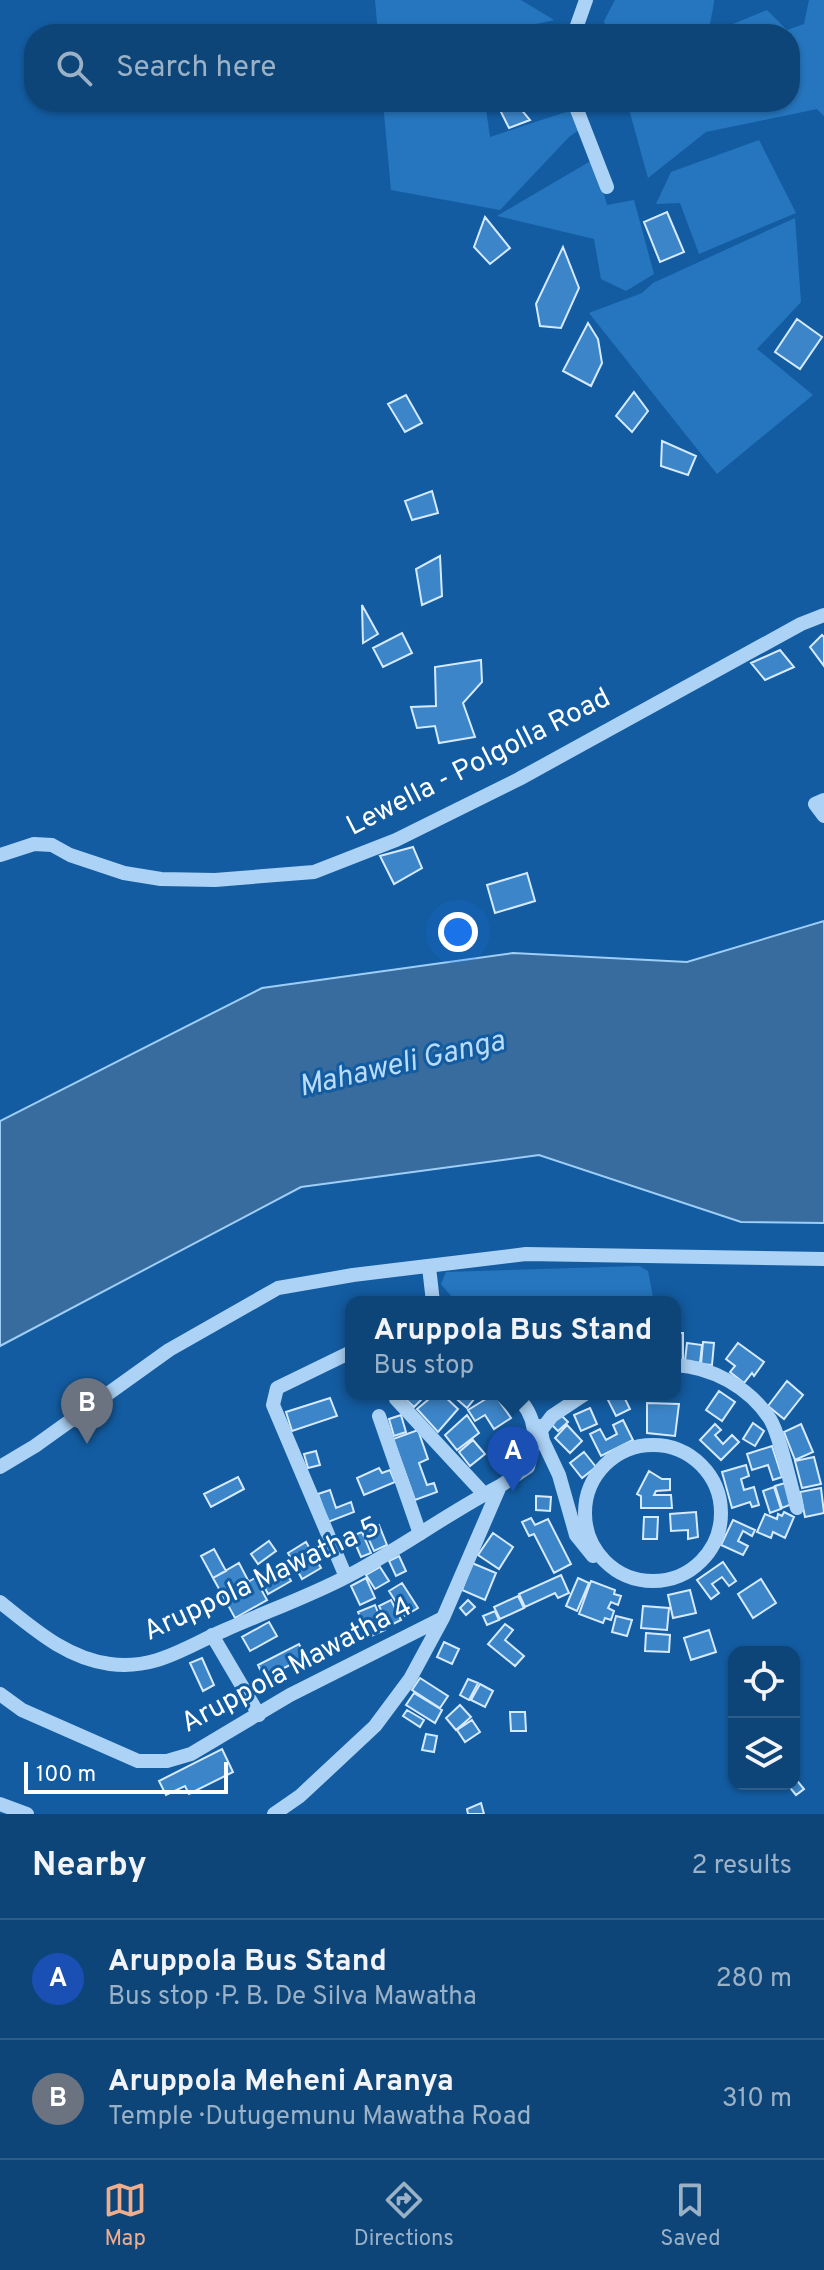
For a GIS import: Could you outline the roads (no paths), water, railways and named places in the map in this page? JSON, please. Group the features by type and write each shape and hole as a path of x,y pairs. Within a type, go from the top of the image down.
{"street":[{"path":"578,24 586,0"},
{"path":"578,112 607,187"},
{"name":"Lewella - Polgolla Road","path":"0,855 34,844 52,845 70,855 124,873 161,879 215,880 314,872 396,840 458,810 779,636 824,615"},
{"path":"824,800 815,804 824,816"},
{"path":"0,1467 35,1446 169,1350 278,1288 353,1275 526,1254 824,1259"},
{"path":"429,1267 432,1296"},
{"path":"345,1355 277,1388 273,1405 346,1577"},
{"path":"681,1366 722,1376 749,1395 771,1420 797,1508"},
{"path":"397,1400 485,1495"},
{"path":"520,1400 538,1424 559,1475 576,1535 596,1559 623,1575 652,1582 681,1576 694,1568 713,1546 721,1518 721,1503 710,1475 701,1464 676,1448 647,1444 633,1447 607,1462 598,1473 586,1501 585,1515 592,1544 611,1567"},
{"path":"538,1424 576,1400"},
{"path":"379,1416 420,1534"},
{"name":"Aruppola Mawatha 5","path":"0,1602 51,1642 79,1656 109,1664 133,1665 164,1660 212,1635 346,1577 500,1486 528,1467 538,1424"},
{"path":"274,1814 300,1796 375,1726 410,1679 443,1618 500,1486"},
{"name":"Aruppola Mawatha 4","path":"0,1694 22,1710 138,1761 167,1761 191,1754 290,1695 443,1618"},
{"path":"212,1635 259,1715"},
{"path":"0,1804 27,1814"}],"water":[{"name":"Mahaweli Ganga","path":"824,921 824,1223 741,1222 539,1155 301,1187 0,1346 0,1121 262,988 513,953 687,962"}],"place":[{"name":"Aruppola Meheni Aranya","path":"87,1444"},
{"name":"Aruppola Bus Stand","path":"513,1492"}]}
